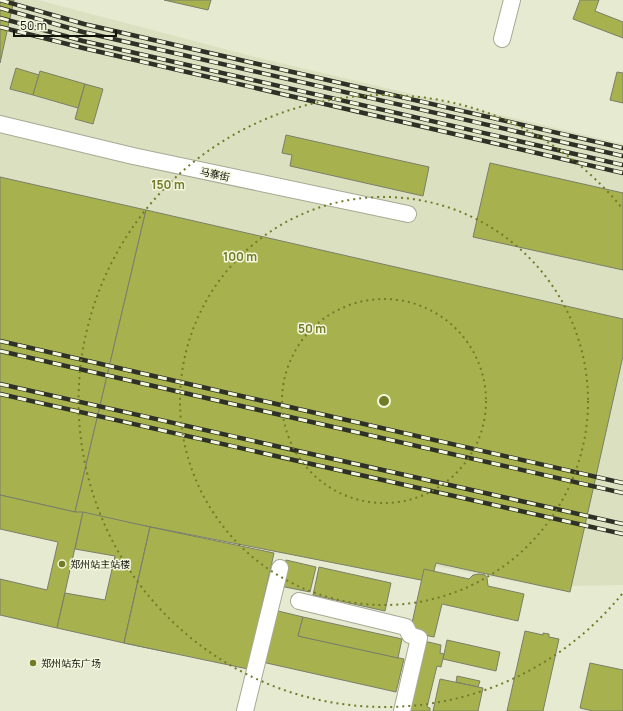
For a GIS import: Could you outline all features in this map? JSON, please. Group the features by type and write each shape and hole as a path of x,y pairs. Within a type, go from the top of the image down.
{"lane":[{"path":"502,39 512,0"},
{"name":"马寨街","path":"0,124 133,156 408,214"},
{"path":"245,711 280,568"},
{"path":"299,601 406,627 410,635 419,638 402,711"}],"shaded area":[{"path":"0,0 38,0 255,57 623,144 623,585 549,588 421,563 277,551 75,512 0,495"}],"building":[{"path":"0,0 14,0 0,63"},
{"path":"164,0 211,0 208,10"},
{"path":"580,0 599,0 595,11 623,22 623,38 573,19"},
{"path":"16,68 39,75 33,95 10,89"},
{"path":"40,71 85,84 78,108 33,95"},
{"path":"617,72 623,73 623,103 610,100"},
{"path":"85,84 103,89 93,124 75,119"},
{"path":"286,135 429,167 423,196 290,166 292,155 282,153"},
{"path":"490,163 623,193 623,270 473,237"},
{"path":"0,177 146,210 75,512 0,495"},
{"path":"146,210 623,319 623,356 570,592 436,563 431,582 75,512"},
{"name":"郑州站主站楼","path":"0,495 75,512 83,512 57,628 0,615 0,579 47,590 58,542 0,529"},
{"path":"83,512 150,527 124,643 57,628 65,593 105,600 115,556 75,549"},
{"path":"150,527 198,538 190,574 175,571 164,617 180,620 172,653 124,643"},
{"path":"150,527 274,553 248,669 124,643"},
{"path":"286,560 316,567 310,592 280,586"},
{"path":"319,567 391,583 385,611 313,595"},
{"path":"424,569 469,579 473,575 485,575 488,586 524,594 518,621 442,604 434,637 410,632"},
{"path":"274,610 303,617 298,636 404,659 396,692 262,662"},
{"path":"303,617 402,639 398,658 298,636"},
{"path":"525,631 543,635 543,633 549,634 549,637 559,639 543,711 507,711"},
{"path":"447,640 500,652 496,671 443,659"},
{"path":"424,641 441,645 440,653 444,654 441,667 437,666 427,707 430,708 430,711 408,711"},
{"path":"590,663 623,670 623,711 593,711 580,708"},
{"path":"457,676 480,681 478,687 456,682"},
{"path":"440,679 483,688 478,711 433,711"}],"railway":[{"path":"0,0 84,24 623,148"},
{"path":"0,8 83,32 623,156"},
{"path":"0,18 83,41 623,165"},
{"path":"0,27 83,48 623,173"},
{"path":"0,341 623,483"},
{"path":"0,351 623,493"},
{"path":"0,384 623,524"},
{"path":"0,394 623,534"}],"place":[{"name":"郑州站主站楼","path":"62,564"},
{"name":"郑州站东广场","path":"33,663"}]}
